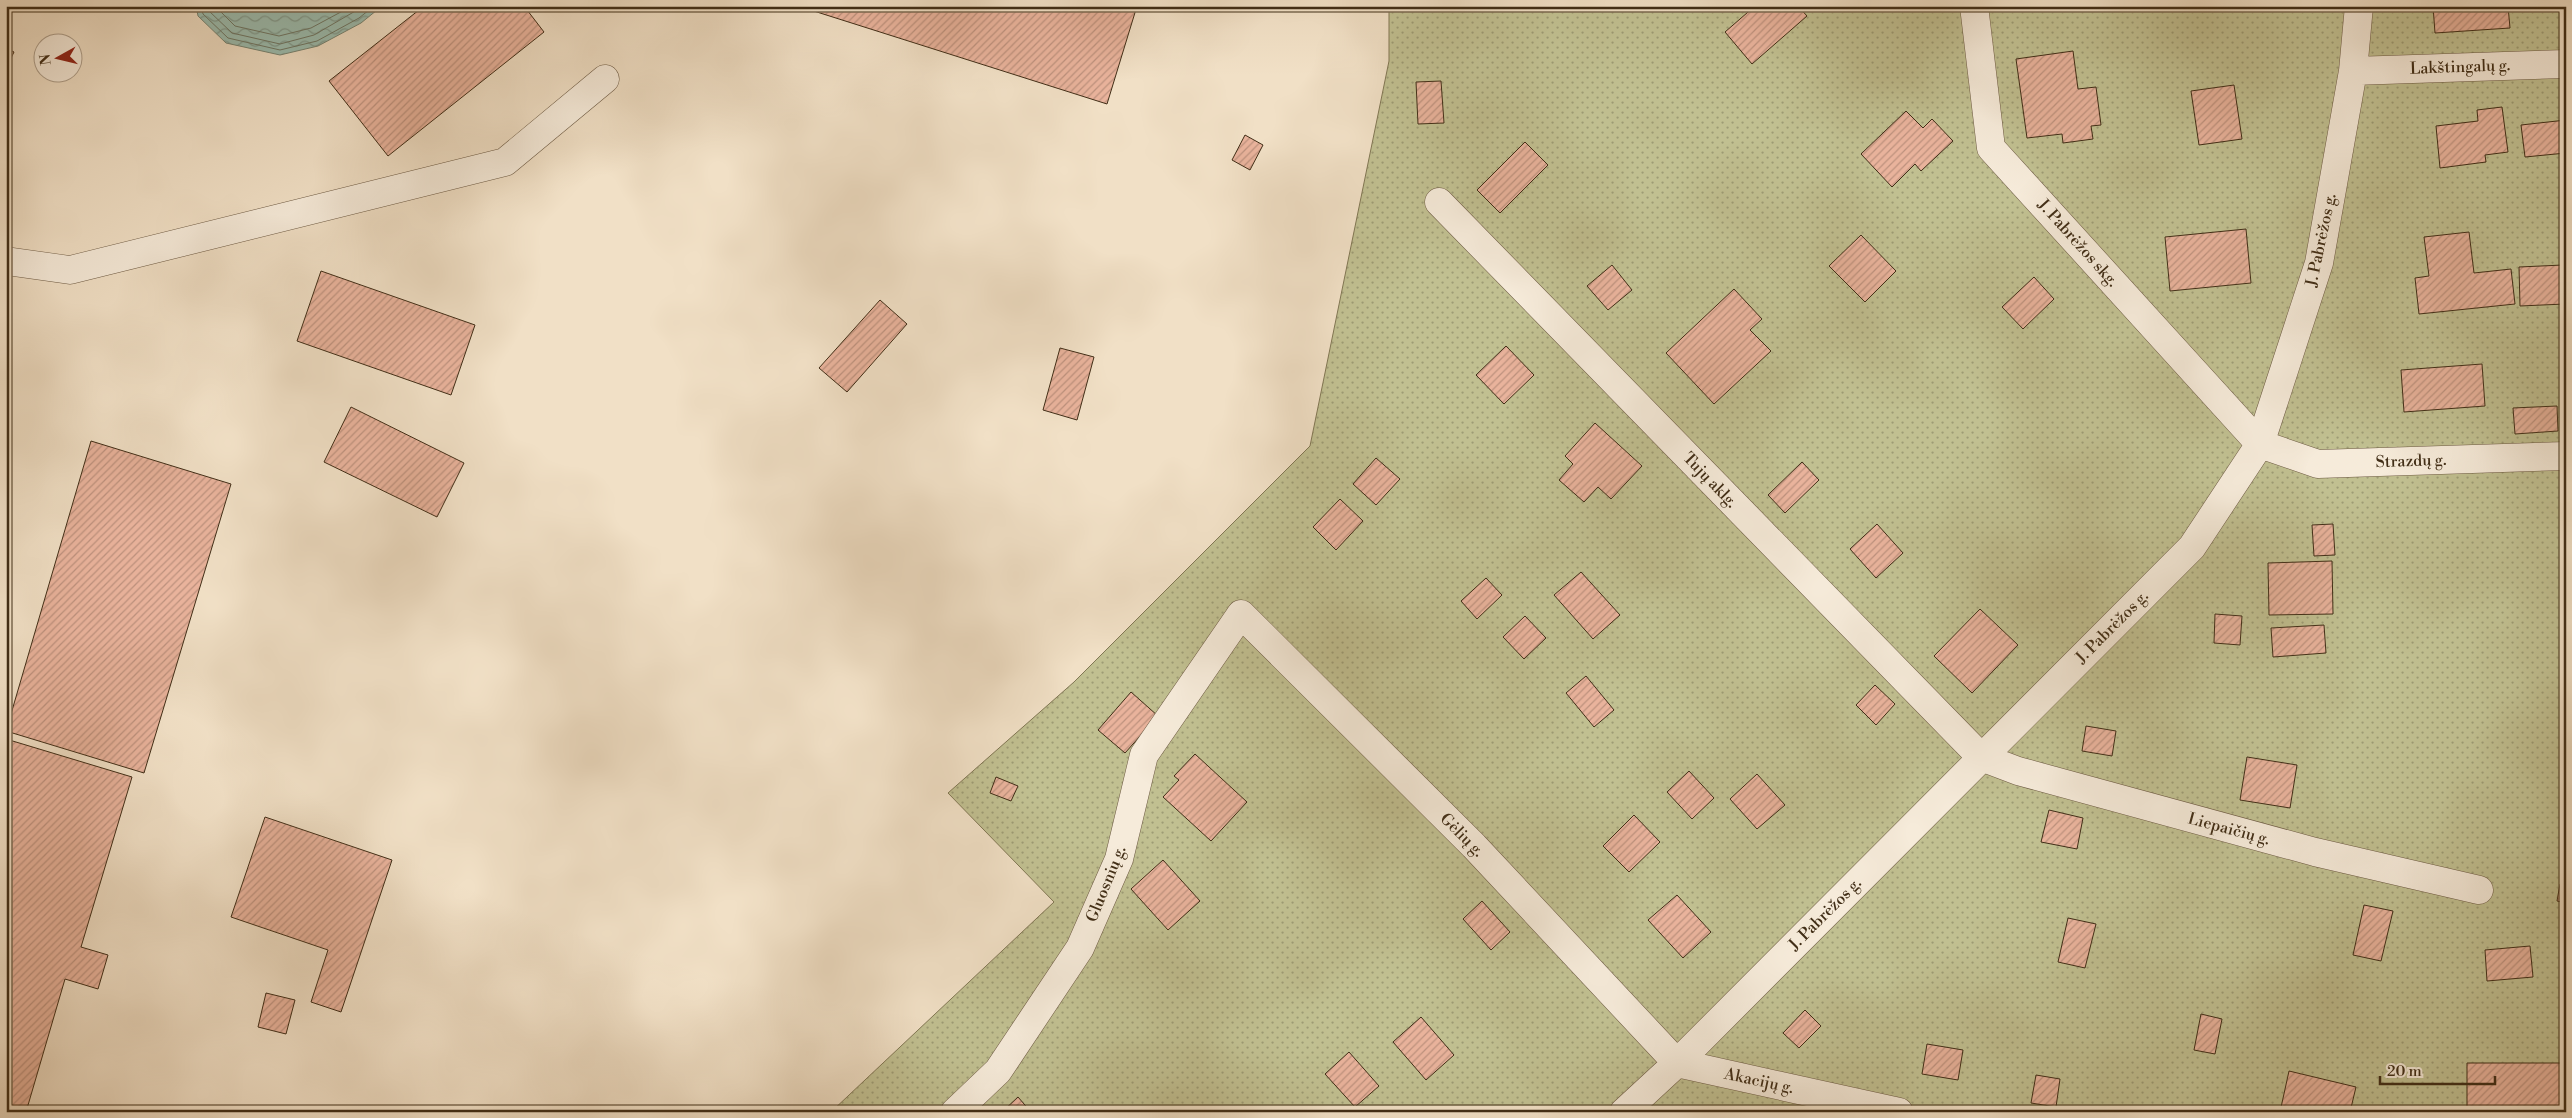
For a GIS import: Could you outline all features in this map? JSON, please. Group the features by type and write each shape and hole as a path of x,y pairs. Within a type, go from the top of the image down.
{"street":[{"name":"J. Pabrėžos skg.","path":"1974,6 1991,148 2260,444"},
{"name":"J. Pabrėžos g.","path":"1624,1112 1677,1063 2192,547 2260,444 2319,263 2353,70 2359,6"},
{"name":"Lakštingalų g.","path":"2353,70 2566,64"},
{"path":"6,261 70,270 505,162 605,79"},
{"name":"Tujų aklg.","path":"1439,202 1981,758"},
{"name":"Strazdų g.","path":"2260,444 2318,464 2566,456"},
{"name":"Gėlių g.","path":"1241,614 1474,846 1677,1063"},
{"name":"Gluosnių g.","path":"955,1112 998,1071 1080,948 1119,859 1144,755 1241,614"},
{"name":"Liepaičių g.","path":"1981,758 2018,771 2315,852 2479,890"},
{"name":"Akacijų g.","path":"1677,1063 1899,1112"}],"shaded area":[{"path":"1389,6 2566,6 2566,1112 831,1112 1054,902 948,793 1074,682 1310,446 1389,61"}],"water":[{"path":"196,6 382,6 361,23 318,46 280,55 226,43 198,16"}],"building":[{"path":"424,6 524,6 544,32 388,156 329,81"},
{"path":"798,6 1137,6 1107,104"},
{"path":"1755,6 1798,6 1807,16 1752,64 1725,32"},
{"path":"2433,6 2508,6 2510,28 2435,33"},
{"path":"6,48 14,52 6,68"},
{"path":"2073,51 2078,89 2096,87 2101,125 2091,126 2093,139 2063,143 2062,134 2027,138 2016,59"},
{"path":"1441,81 1444,123 1418,124 1416,82"},
{"path":"2234,85 2242,139 2199,145 2191,91"},
{"path":"2502,107 2508,152 2485,155 2486,162 2440,168 2436,126 2478,121 2477,110"},
{"path":"1906,111 1923,128 1932,119 1953,141 1921,171 1915,164 1892,187 1861,154"},
{"path":"2566,120 2566,153 2525,157 2521,125"},
{"path":"1245,135 1263,145 1250,170 1232,160"},
{"path":"1525,142 1548,165 1500,213 1477,190"},
{"path":"2246,229 2251,283 2170,291 2165,237"},
{"path":"2469,232 2474,273 2511,269 2515,304 2419,314 2415,278 2429,276 2424,237"},
{"path":"1861,235 1896,271 1865,302 1829,266"},
{"path":"1612,265 1632,290 1608,310 1587,286"},
{"path":"2563,265 2565,304 2520,306 2519,267"},
{"path":"321,271 475,325 451,395 297,341"},
{"path":"2034,277 2054,299 2023,329 2002,307"},
{"path":"1734,289 1762,319 1750,330 1771,351 1714,404 1666,353"},
{"path":"880,300 907,324 847,392 819,368"},
{"path":"1506,346 1534,375 1504,404 1476,375"},
{"path":"1060,348 1094,357 1077,420 1043,410"},
{"path":"2482,364 2485,406 2404,412 2401,370"},
{"path":"2557,406 2558,431 2515,434 2513,408"},
{"path":"351,407 464,463 437,517 324,462"},
{"path":"1595,423 1642,466 1611,499 1598,487 1584,502 1559,480 1573,464 1565,456"},
{"path":"91,441 231,484 144,773 6,731"},
{"path":"1376,458 1400,479 1376,505 1353,484"},
{"path":"1802,462 1819,480 1785,513 1768,495"},
{"path":"1340,499 1363,521 1336,550 1313,527"},
{"path":"1877,524 1903,553 1876,578 1850,549"},
{"path":"2333,524 2335,555 2314,556 2312,525"},
{"path":"2332,561 2333,614 2269,615 2268,563"},
{"path":"1581,572 1620,615 1593,639 1554,595"},
{"path":"1486,578 1502,595 1477,619 1461,601"},
{"path":"1980,609 2018,645 1972,693 1934,656"},
{"path":"2215,614 2242,616 2240,645 2214,643"},
{"path":"1525,616 1546,638 1524,659 1503,637"},
{"path":"2324,625 2326,653 2273,657 2271,628"},
{"path":"1586,676 1614,710 1594,727 1566,693"},
{"path":"1875,685 1895,704 1876,725 1856,705"},
{"path":"1131,692 1158,716 1125,753 1098,730"},
{"path":"2086,726 2116,731 2112,756 2082,751"},
{"path":"6,739 132,777 81,947 108,955 98,989 65,979 26,1112 6,1112 6,958 12,938 6,937"},
{"path":"1195,754 1247,802 1211,841 1163,797 1179,780 1174,776"},
{"path":"2247,757 2297,765 2290,808 2240,800"},
{"path":"1689,771 1714,798 1692,819 1667,792"},
{"path":"1757,774 1785,805 1757,829 1730,799"},
{"path":"996,777 1018,786 1011,801 990,793"},
{"path":"2049,810 2083,818 2077,849 2041,842"},
{"path":"1634,815 1660,842 1629,872 1603,846"},
{"path":"265,817 392,860 341,1012 311,1002 328,950 231,917"},
{"path":"1163,860 1200,901 1168,930 1131,889"},
{"path":"2560,884 2566,885 2566,903 2557,901"},
{"path":"1677,895 1711,932 1683,958 1648,920"},
{"path":"1482,901 1510,932 1491,950 1463,919"},
{"path":"2364,905 2393,911 2381,961 2353,955"},
{"path":"2068,918 2096,924 2085,968 2058,962"},
{"path":"2530,946 2533,977 2487,981 2485,950"},
{"path":"266,993 295,1000 286,1034 258,1027"},
{"path":"1805,1010 1821,1026 1799,1048 1783,1033"},
{"path":"2201,1014 2222,1019 2215,1054 2194,1050"},
{"path":"1421,1017 1454,1055 1426,1080 1393,1042"},
{"path":"1927,1044 1963,1050 1958,1080 1922,1074"},
{"path":"1349,1052 1379,1086 1355,1107 1325,1074"},
{"path":"2467,1063 2566,1063 2566,1107 2467,1107"},
{"path":"2289,1071 2356,1087 2350,1112 2280,1112"},
{"path":"2036,1075 2060,1079 2056,1107 2031,1103"},
{"path":"1018,1097 1031,1112 1002,1112"}]}
